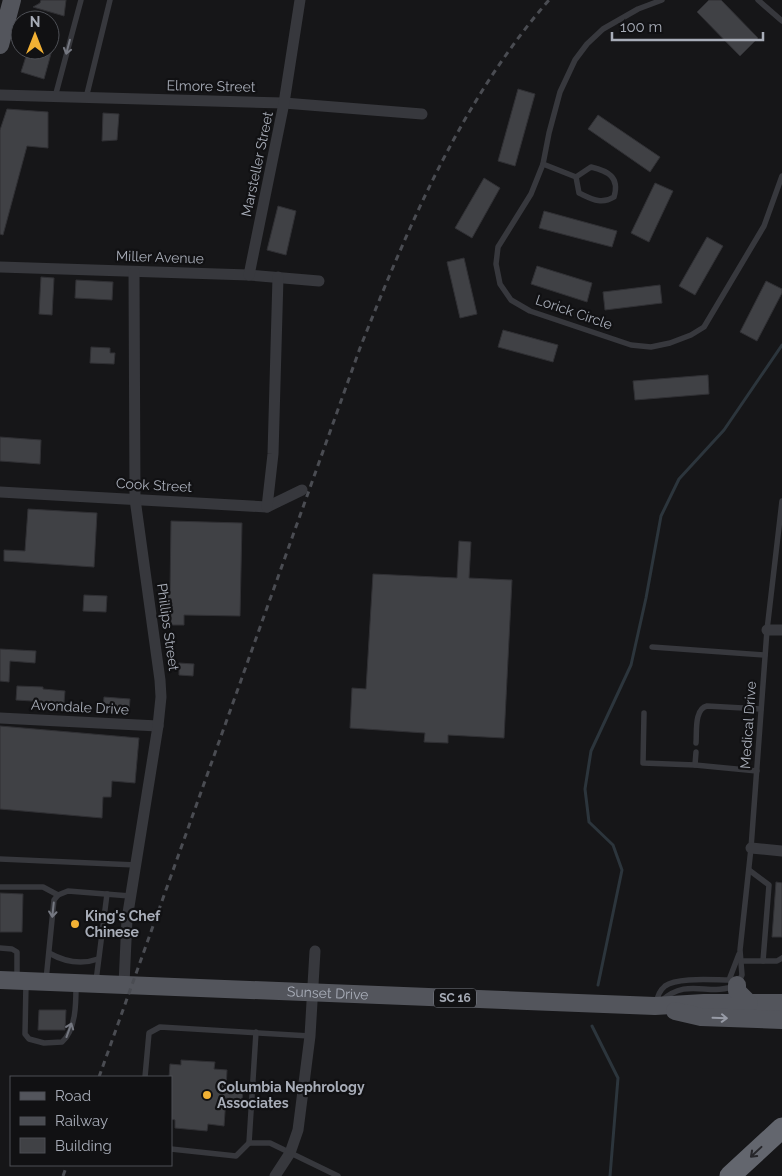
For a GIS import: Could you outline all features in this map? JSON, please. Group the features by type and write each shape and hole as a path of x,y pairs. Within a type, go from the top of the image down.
{"highway":[{"path":"730,1176 782,1128"}],"main road":[{"path":"0,42 12,0"},
{"name":"Sunset Drive","path":"14,981 655,1006 782,1003"},
{"path":"737,985 737,991 749,1003"},
{"name":"Sunset Drive","path":"655,1006 701,1017 782,1020"}],"street":[{"name":"Marsteller Street","path":"249,275 284,103 300,0"},
{"name":"Elmore Street","path":"0,95 284,103 422,114"},
{"name":"Miller Avenue","path":"0,267 278,276 319,281"},
{"name":"Phillips Street","path":"124,984 127,919 161,697 135,499 134,272"},
{"path":"267,507 273,454 278,276"},
{"name":"Cook Street","path":"0,492 267,507 302,490"},
{"path":"767,630 782,630"},
{"name":"Avondale Drive","path":"0,718 158,726"},
{"path":"751,848 782,851"},
{"path":"275,1176 290,1153 298,1130 310,1036 315,951"}],"lane":[{"path":"55,97 81,0"},
{"path":"86,98 110,0"},
{"name":"Lorick Circle","path":"662,0 638,9 603,29 587,44 575,60 560,92 543,164 531,194 498,247 496,264 500,284 511,300 530,311 631,345 651,347 692,335 704,327 764,226 782,176"},
{"path":"758,0 782,21"},
{"path":"543,164 576,177"},
{"path":"591,167 604,170 616,181 617,188 614,197 607,201 594,200 579,193 576,177 591,167"},
{"name":"Medical Drive","path":"737,985 742,975 740,950 751,848 767,630 782,501"},
{"path":"652,648 765,655"},
{"path":"696,743 700,709 706,706 761,709"},
{"path":"644,713 643,763 694,765 757,771"},
{"path":"694,765 696,752"},
{"path":"0,859 136,865"},
{"path":"749,870 770,886 764,961"},
{"path":"0,887 44,887 58,895"},
{"path":"46,982 54,900 58,895 68,891 130,896"},
{"path":"95,983 107,894"},
{"path":"0,948 12,949 17,952 14,981 25,1034 29,1039 38,1042 57,1043 64,1040 70,1032 75,1010 76,983"},
{"name":"Medical Drive","path":"655,1006 658,994 663,987 672,982 729,980 740,950"},
{"path":"49,953 59,958 78,962 89,962 98,959"},
{"path":"741,961 764,961 782,958"},
{"path":"655,1006 671,992 686,988 727,989 737,985"},
{"path":"145,1076 149,1033 160,1027 310,1036"},
{"path":"172,1149 236,1156 249,1143 256,1032"},
{"path":"249,1143 270,1143 337,1176"}],"building":[{"path":"41,0 66,0 64,16 60,15 60,10 43,10 33,7 40,3"},
{"path":"709,0 721,0 758,38 740,56 697,12"},
{"path":"25,60 49,60 44,79 21,72"},
{"path":"518,89 535,94 515,166 498,161"},
{"path":"7,109 48,112 48,148 27,146 3,235 0,234 0,130"},
{"path":"103,113 119,114 117,140 102,141"},
{"path":"598,115 660,157 650,172 588,129"},
{"path":"484,178 500,188 472,238 455,228"},
{"path":"655,183 673,191 649,242 631,233"},
{"path":"278,206 296,211 286,255 267,250"},
{"path":"544,211 617,231 612,247 539,228"},
{"path":"707,237 723,246 695,295 679,286"},
{"path":"464,258 477,314 460,318 447,262"},
{"path":"537,266 592,283 587,302 531,284"},
{"path":"41,277 54,278 52,315 39,314"},
{"path":"76,280 113,282 112,300 75,298"},
{"path":"766,281 782,289 782,293 757,341 740,332"},
{"path":"660,285 662,303 605,310 603,292"},
{"path":"503,330 558,345 553,362 498,347"},
{"path":"91,347 110,348 110,353 115,353 114,364 90,363"},
{"path":"708,375 709,394 635,400 633,381"},
{"path":"0,437 41,440 40,464 0,461"},
{"path":"28,509 97,513 94,567 4,561 4,550 25,551"},
{"path":"171,521 242,523 240,616 184,615 184,625 171,625 171,604 162,604 163,592 170,592"},
{"path":"459,541 471,542 469,578 512,580 504,738 448,735 448,743 424,742 425,733 350,728 352,688 366,689 373,574 457,578"},
{"path":"84,595 107,596 106,612 83,611"},
{"path":"0,649 36,651 35,663 10,661 9,682 0,681"},
{"path":"179,663 194,664 193,676 179,675"},
{"path":"17,686 43,687 43,689 65,691 64,703 16,700"},
{"path":"104,697 130,699 129,711 106,711 106,709 103,709"},
{"path":"0,726 139,738 135,783 112,781 111,797 103,797 102,818 0,809"},
{"path":"776,882 782,883 782,937 772,937"},
{"path":"0,893 23,894 22,932 0,932"},
{"path":"39,1010 66,1010 65,1030 38,1030"},
{"name":"Columbia Nephrology Associates","path":"181,1060 215,1062 214,1069 227,1070 226,1089 243,1091 242,1100 226,1098 224,1126 208,1124 207,1131 175,1128 175,1120 172,1119 172,1076 169,1076 170,1064 181,1065"}],"waterway":[{"path":"598,985 622,870 613,845 589,822 585,789 591,751 631,665 661,516 679,479 724,430 782,345"},
{"path":"592,1026 618,1078 610,1176"}],"railway":[{"path":"99,1076 360,348 398,256 418,210 463,122 489,80 549,0"},
{"path":"63,1176 67,1166"}],"place":[{"name":"King's Chef Chinese","path":"75,924"},
{"name":"Columbia Nephrology Associates","path":"207,1095"}]}
